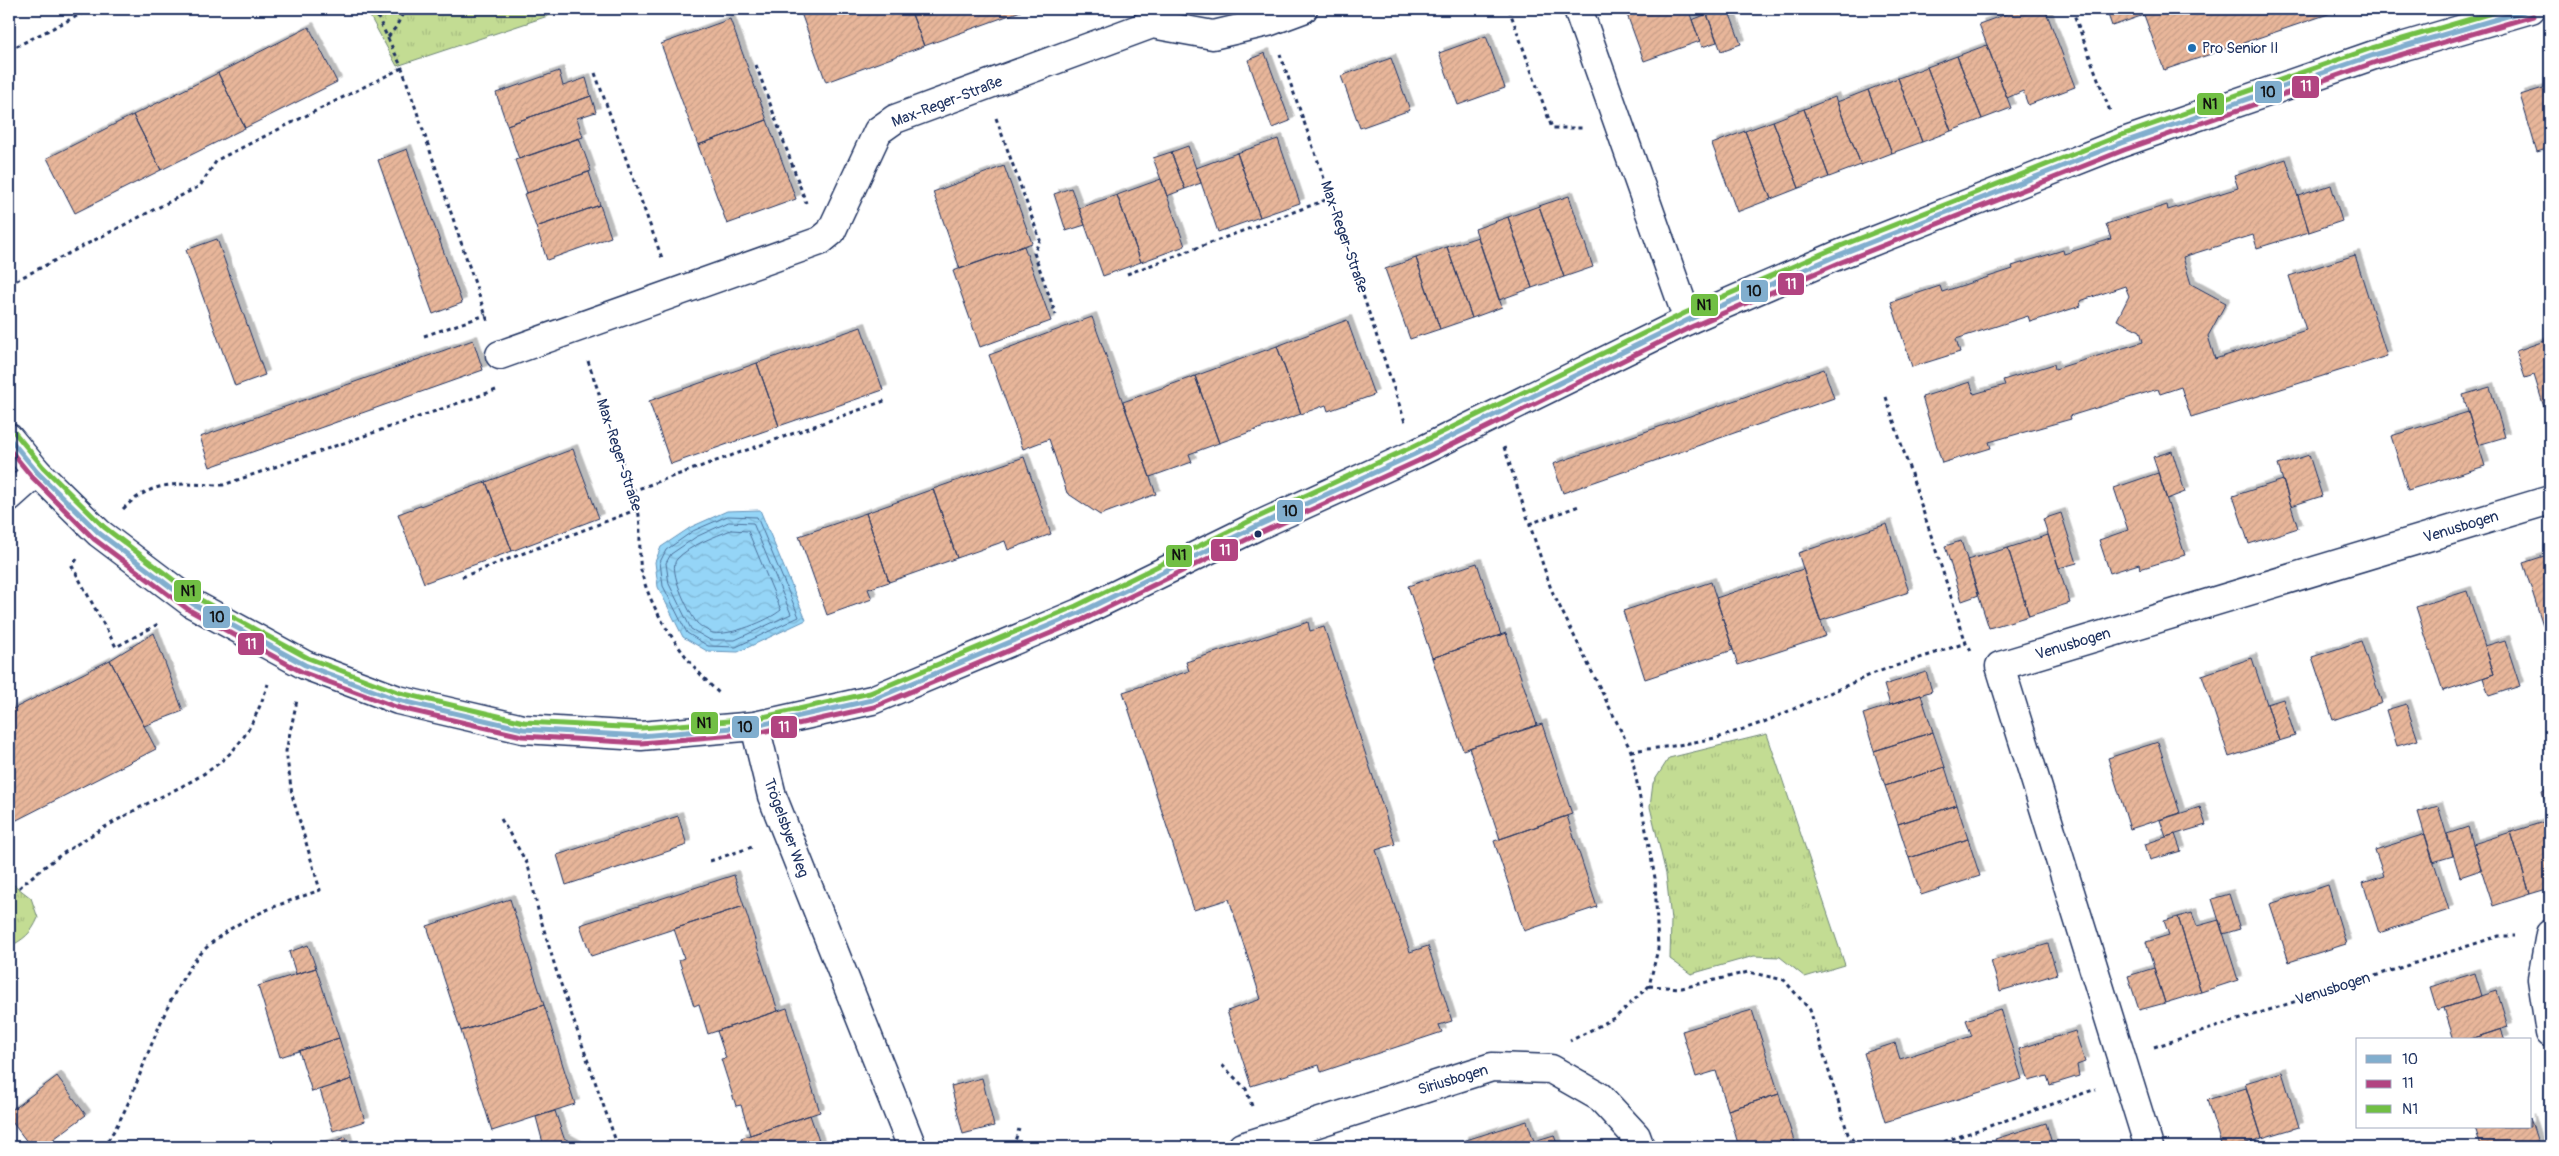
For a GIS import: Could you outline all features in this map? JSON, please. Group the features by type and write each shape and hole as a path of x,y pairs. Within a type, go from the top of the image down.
{"street":[{"name":"Max-Reger-Straße","path":"820,241 831,232 878,131 895,119 1152,24 1212,36 1268,22 1303,9"},
{"path":"1578,9 1688,320"},
{"path":"9,438 37,472 99,533 193,604 305,665 398,700 522,730 641,736 755,726 881,696 1079,613 1257,526 1415,454 1688,320 1836,256 2121,142 2374,56 2531,9"},
{"path":"500,355 820,241"},
{"path":"9,497 37,472"},
{"name":"Venusbogen","path":"2000,666 2550,500"},
{"path":"2000,666 2149,1147"},
{"name":"Trögelsbyer Weg","path":"755,726 772,796 912,1147"},
{"path":"2550,935 2542,979 2550,1033"},
{"name":"Siriusbogen","path":"1253,1144 1492,1067 1551,1070 1600,1098 1636,1136 1640,1147"}],"path":[{"path":"9,50 91,9"},
{"path":"193,604 116,647 72,566 99,533 135,497 161,485 185,482 223,485 510,384 402,68 374,9"},
{"path":"388,37 396,28 405,9"},
{"path":"1510,9 1552,128 1620,128"},
{"path":"2072,9 2121,142"},
{"name":"Max-Reger-Straße","path":"1268,22 1331,198 1415,454"},
{"path":"756,64 820,241"},
{"path":"9,284 200,186 217,160 402,68"},
{"path":"595,73 674,292"},
{"path":"985,87 1040,240 1034,253 1056,314"},
{"path":"1127,274 1331,198"},
{"path":"424,336 486,315"},
{"name":"Max-Reger-Straße","path":"577,326 638,509 642,528 641,568 648,591 679,648 698,673 755,726"},
{"path":"1886,397 1966,643 1973,653 2000,666"},
{"path":"632,492 888,400"},
{"path":"1493,416 1551,589 1631,750 1655,878 1658,949 1649,986 1616,1017 1567,1042"},
{"path":"1529,524 1579,506"},
{"path":"462,577 638,509"},
{"path":"1631,750 1673,746 1720,737 1764,722 1877,672 1966,643"},
{"path":"19,888 49,862 95,833 138,808 204,775 235,748 254,722 280,651"},
{"path":"103,1147 135,1088 160,1024 187,974 204,949 220,935 262,912 320,890 292,795 286,752 305,665"},
{"path":"501,819 528,865 538,910 557,973 618,1147"},
{"path":"710,861 788,836"},
{"name":"Venusbogen","path":"1929,1147 2094,1090 2155,1046 2499,936 2550,935"},
{"path":"1649,986 1682,988 1748,972 1784,980 1810,1010 1848,1134 1858,1147"},
{"path":"1222,1065 1246,1089 1253,1144"},
{"path":"1013,1147 1019,1129"}],"green space":[{"path":"366,9 569,9 397,66"},
{"path":"1767,734 1845,965 1805,977 1780,957 1754,956 1691,974 1670,959 1671,920 1666,874 1650,807 1653,783 1669,758"},
{"path":"9,881 31,898 38,918 26,936 9,947"}],"water":[{"path":"760,510 806,620 738,652 707,651 683,637 658,587 655,562 661,547 691,527 727,511"}],"building":[{"path":"812,9 910,9 924,46 826,82 801,13"},
{"path":"910,9 1020,9 1021,11 924,46"},
{"path":"1625,9 1688,9 1700,41 1644,61"},
{"path":"1705,9 1728,9 1741,44 1721,51"},
{"path":"2020,9 2045,9 2075,87 2028,105 2023,91 2007,98 1979,24"},
{"name":"Pro Senior II","path":"2106,9 2343,9 2164,70 2144,15 2112,26"},
{"path":"1707,14 1717,42 1702,47 1692,20"},
{"path":"730,19 767,120 698,145 661,44"},
{"path":"309,27 337,82 245,128 218,73"},
{"path":"1486,36 1505,88 1458,105 1439,53"},
{"path":"1987,45 2011,108 1982,119 1957,56"},
{"path":"1265,53 1290,121 1272,128 1248,60"},
{"path":"1957,56 1982,119 1951,131 1927,67"},
{"path":"1391,58 1410,110 1360,128 1341,76"},
{"path":"1927,67 1951,131 1922,142 1898,78"},
{"path":"559,71 563,86 586,78 591,96 507,125 496,93"},
{"path":"218,73 245,128 161,170 133,115"},
{"path":"1898,78 1922,142 1892,153 1868,90"},
{"path":"2550,86 2550,148 2537,152 2520,95"},
{"path":"1868,90 1892,153 1861,165 1837,102"},
{"path":"591,96 596,112 577,118 583,137 519,159 507,125"},
{"path":"1835,97 1861,165 1829,177 1804,109"},
{"path":"1804,109 1829,177 1799,188 1773,121"},
{"path":"133,115 161,170 75,213 47,158"},
{"path":"767,120 796,199 727,224 698,145"},
{"path":"1773,121 1799,188 1771,199 1745,131"},
{"path":"1745,131 1771,199 1737,212 1712,144"},
{"path":"579,138 591,171 527,193 515,160"},
{"path":"1278,139 1300,203 1260,217 1237,153"},
{"path":"1188,146 1201,183 1185,189 1171,152"},
{"path":"407,149 462,303 433,314 378,160"},
{"path":"1171,152 1185,189 1167,196 1153,158"},
{"path":"1237,153 1260,217 1218,232 1196,168"},
{"path":"2286,159 2309,232 2257,248 2253,235 2183,257 2191,284 2226,303 2208,336 2215,359 2306,330 2289,276 2355,255 2387,356 2191,417 2181,387 2160,394 2158,389 2070,416 2071,419 1989,442 1991,448 1942,463 1922,397 1970,382 1974,394 2005,385 2003,380 2054,364 2055,369 2143,342 2140,331 2117,320 2129,296 2125,286 2080,301 2081,306 2030,322 2028,316 1956,339 1960,352 1912,367 1891,302 1940,286 1942,292 2013,269 2012,266 2063,250 2064,254 2111,239 2106,224 2167,205 2168,210 2238,188 2234,176"},
{"path":"1004,166 1032,243 960,269 933,192"},
{"path":"589,172 600,205 536,227 524,194"},
{"path":"1161,179 1185,246 1141,262 1117,195"},
{"path":"2331,185 2342,221 2309,232 2298,196"},
{"path":"1071,188 1085,225 1066,231 1054,194"},
{"path":"1117,195 1141,262 1103,276 1079,208"},
{"path":"1569,196 1593,267 1564,277 1539,206"},
{"path":"600,205 611,237 547,260 536,227"},
{"path":"1539,206 1564,277 1532,288 1508,217"},
{"path":"1508,217 1532,288 1499,300 1475,229"},
{"path":"1478,237 1502,307 1472,318 1447,247"},
{"path":"217,239 265,375 235,386 186,250"},
{"path":"1024,246 1051,321 980,347 953,271"},
{"path":"1447,247 1472,318 1440,329 1416,258"},
{"path":"1416,258 1440,329 1410,339 1385,269"},
{"path":"1092,317 1156,494 1100,515 1067,493 1049,439 1023,449 989,355"},
{"path":"1347,320 1374,395 1328,411 1326,405 1301,414 1277,346"},
{"path":"861,327 883,390 779,426 757,363"},
{"path":"2550,339 2550,416 2547,417 2534,375 2525,378 2516,351"},
{"path":"473,340 483,370 210,467 200,437"},
{"path":"1277,346 1301,414 1219,443 1195,376"},
{"path":"757,363 779,426 671,464 649,401"},
{"path":"1824,369 1834,398 1563,493 1553,464"},
{"path":"1195,376 1219,443 1189,454 1192,462 1150,477 1123,402"},
{"path":"2490,387 2505,437 2478,445 2463,395"},
{"path":"2468,412 2485,466 2408,490 2391,436"},
{"path":"573,449 599,518 512,551 486,482"},
{"path":"2172,451 2185,492 2167,499 2153,457"},
{"path":"2309,455 2322,496 2291,506 2278,465"},
{"path":"1024,457 1051,534 1008,550 1005,541 957,558 933,489"},
{"path":"2158,473 2185,555 2140,569 2139,564 2110,573 2099,540 2128,530 2114,488"},
{"path":"2283,480 2298,528 2249,544 2233,496"},
{"path":"486,482 512,551 424,583 398,514"},
{"path":"933,489 957,558 889,582 866,513"},
{"path":"866,513 889,582 868,589 872,599 827,615 799,536"},
{"path":"2061,513 2077,563 2059,568 2043,519"},
{"path":"1887,524 1909,592 1820,621 1798,553"},
{"path":"2048,535 2070,603 2029,616 2008,548"},
{"path":"1961,541 1979,595 1962,601 1945,546"},
{"path":"2008,548 2029,616 1989,628 1967,560"},
{"path":"2550,554 2550,647 2523,563"},
{"path":"1477,563 1501,635 1432,658 1408,586"},
{"path":"1803,569 1826,636 1738,665 1716,598"},
{"path":"1711,582 1733,650 1645,679 1623,611"},
{"path":"2467,591 2494,674 2443,691 2416,607"},
{"path":"1308,622 1310,631 1324,627 1395,844 1376,850 1410,952 1428,946 1452,1021 1439,1025 1442,1032 1321,1072 1319,1065 1251,1086 1227,1011 1261,999 1229,899 1194,910 1123,692 1189,671 1186,662"},
{"path":"154,633 183,711 144,726 110,660"},
{"path":"1506,633 1537,725 1463,750 1432,658"},
{"path":"2505,640 2520,686 2489,696 2483,678 2494,674 2485,646"},
{"path":"2361,641 2382,703 2333,720 2312,657"},
{"path":"2252,658 2279,741 2229,757 2202,675"},
{"path":"110,660 156,749 9,824 9,711"},
{"path":"1926,672 1932,691 1890,705 1884,685"},
{"path":"1921,695 1933,732 1874,751 1863,714"},
{"path":"2283,699 2295,736 2279,741 2267,704"},
{"path":"2406,704 2418,740 2397,746 2386,710"},
{"path":"1542,724 1572,814 1500,839 1469,748"},
{"path":"1933,732 1945,767 1885,786 1874,751"},
{"path":"2158,742 2180,813 2130,829 2108,758"},
{"path":"1945,767 1957,805 1898,824 1885,786"},
{"path":"2550,788 2550,820 2542,791"},
{"path":"1957,805 1968,839 1909,858 1898,824"},
{"path":"2438,806 2453,856 2433,862 2418,812"},
{"path":"2200,807 2206,825 2166,837 2160,820"},
{"path":"678,816 687,845 566,885 557,855"},
{"path":"1567,816 1597,907 1524,931 1494,841"},
{"path":"2550,820 2550,888 2530,894 2511,832"},
{"path":"2468,827 2481,870 2460,877 2447,834"},
{"path":"2511,832 2530,894 2493,906 2473,844"},
{"path":"2175,834 2181,851 2150,860 2145,844"},
{"path":"2425,834 2449,910 2379,933 2363,883 2384,876 2375,850"},
{"path":"1968,839 1980,876 1921,895 1909,858"},
{"path":"734,875 744,906 591,956 580,925"},
{"path":"2328,885 2346,944 2289,962 2270,904"},
{"path":"2229,894 2240,929 2223,934 2212,899"},
{"path":"510,899 544,1005 461,1031 427,926"},
{"path":"744,906 778,1011 708,1034 699,1004 694,1006 679,960 684,958 674,929"},
{"path":"2192,913 2197,926 2219,920 2238,980 2201,992 2178,917"},
{"path":"2178,917 2201,992 2165,1003 2146,942 2169,935 2164,921"},
{"path":"2048,944 2057,974 2000,991 1991,961"},
{"path":"308,945 316,968 296,974 289,952"},
{"path":"316,968 339,1038 280,1057 258,986"},
{"path":"2154,968 2165,1003 2139,1010 2128,976"},
{"path":"2475,973 2482,996 2437,1010 2430,987"},
{"path":"2497,991 2508,1027 2474,1038 2453,1038 2444,1008"},
{"path":"544,1005 575,1104 492,1131 461,1031"},
{"path":"787,1008 820,1112 750,1135 741,1105 736,1106 721,1059 726,1058 717,1031"},
{"path":"2000,1009 2022,1079 1885,1122 1864,1053 1895,1043 1900,1059 1972,1036 1966,1020"},
{"path":"1752,1010 1779,1094 1728,1110 1716,1071 1696,1077 1682,1031"},
{"path":"2501,1029 2504,1038 2474,1038"},
{"path":"2075,1031 2085,1062 2077,1065 2079,1076 2050,1085 2047,1076 2029,1081 2019,1049"},
{"path":"339,1038 352,1079 312,1092 299,1051"},
{"path":"2282,1072 2299,1127 2262,1138 2245,1083"},
{"path":"57,1076 86,1115 43,1147 31,1147 9,1118 9,1112"},
{"path":"982,1078 994,1126 963,1134 951,1086"},
{"path":"352,1079 365,1121 333,1131 320,1090"},
{"path":"2246,1088 2262,1138 2234,1147 2222,1147 2207,1100"},
{"path":"1779,1094 1796,1147 1739,1147 1728,1110"},
{"path":"555,1111 564,1138 580,1147 544,1147 536,1117"},
{"path":"810,1115 821,1147 744,1147 741,1138"},
{"path":"1527,1121 1534,1141 1554,1135 1558,1147 1464,1147 1463,1141"},
{"path":"2046,1123 2053,1147 1997,1147 1995,1139"},
{"path":"2532,1124 2539,1146 2481,1147 2475,1128 2532,1128"},
{"path":"346,1137 349,1147 317,1147"}],"transit line":[{"name":"N1","path":"15,433 43,467 104,527 197,598 308,658 400,693 524,722 641,728 754,719 870,693 1076,606 1254,519 1412,447 1685,313 1833,249 2119,136 2372,48 2505,9"},
{"name":"10","path":"9,438 37,472 99,533 193,604 305,665 398,700 523,729 641,736 755,726 872,700 1079,613 1257,526 1415,454 1688,320 1836,256 2121,143 2374,55 2531,9"},
{"name":"11","path":"9,449 32,477 94,539 189,610 302,672 396,707 522,736 641,743 757,733 874,707 1082,620 1260,533 1418,461 1691,327 1839,263 2124,150 2376,62 2533,16"}],"place":[{"name":"Pro Senior II","path":"2192,48"}]}
